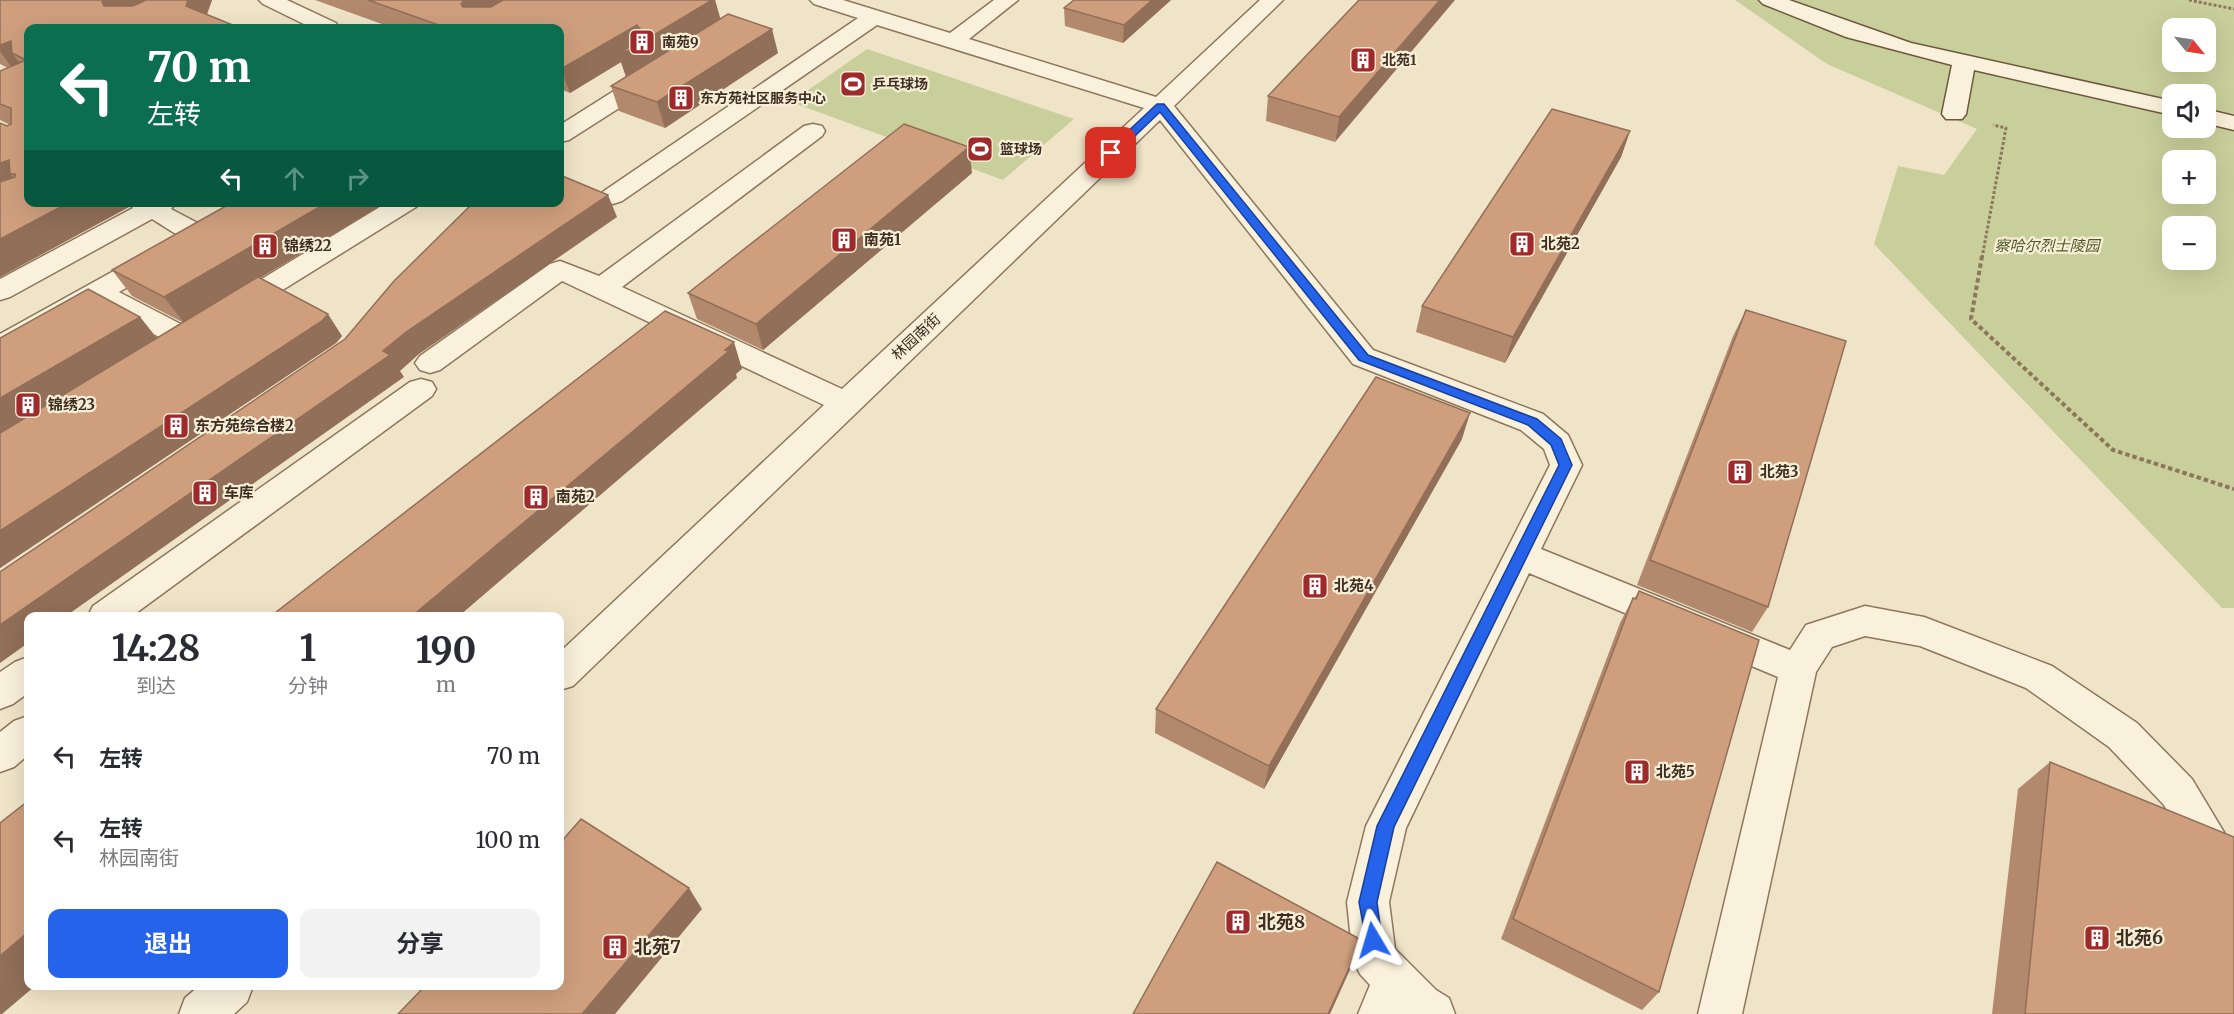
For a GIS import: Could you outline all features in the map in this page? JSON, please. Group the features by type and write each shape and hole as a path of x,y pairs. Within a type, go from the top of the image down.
{"street":[{"path":"821,0 1161,106 1363,357 1532,422 1557,443 1566,465 1386,826 1368,902 1376,958 1387,997 1420,1006 1433,1014"},
{"path":"953,41 1007,0"},
{"name":"林园南街","path":"564,671 1272,0"},
{"path":"1770,0 1854,32 1964,62 2162,106"},
{"path":"285,2 321,24"},
{"path":"613,196 874,16"},
{"path":"1954,114 1964,62"},
{"path":"564,132 667,68"},
{"path":"2216,119 2234,123"},
{"path":"602,288 813,131"},
{"path":"0,291 148,207"},
{"path":"0,347 209,229 157,207"},
{"path":"155,356 399,207"},
{"path":"111,612 425,376 560,270 846,403"},
{"path":"98,292 201,328"},
{"path":"1520,555 1798,669"},
{"path":"1720,1014 1798,669 1819,636 1865,621 1924,632 2039,677 2123,735 2178,792 2223,868 2234,896"},
{"path":"0,693 24,676"},
{"path":"0,754 24,736"},
{"path":"201,1014 227,990"}],"path":[{"path":"2189,0 2234,9"},
{"path":"1954,114 2006,128 1971,319 2113,450 2234,489"}],"green space":[{"name":"察哈尔烈士陵园","path":"1735,0 2234,0 2234,608 2222,608 1874,244 1898,166 1944,175 1977,129 1827,64"},
{"name":"篮球场","path":"867,49 1074,119 1003,180 791,102"}],"building":[{"path":"0,0 104,0 102,2 104,6 133,6 146,0 188,0 186,6 230,24 24,24 24,59 12,53 11,41 0,45"},
{"path":"368,0 464,0 461,4 463,7 491,7 503,0 712,0 619,56 643,33 637,25 564,67 564,24 436,24"},
{"path":"1074,0 1152,0 1124,25 1064,8"},
{"name":"北苑1","path":"1359,0 1440,0 1339,117 1268,96"},
{"path":"728,14 772,29 657,102 611,86"},
{"path":"24,61 24,207 61,207 0,239 0,182 15,177 15,174 10,174 9,160 0,163 0,123 7,126 11,124 11,108 0,104 0,71"},
{"name":"北苑2","path":"1552,109 1630,131 1513,337 1422,306"},
{"path":"904,124 969,147 756,324 688,293"},
{"path":"564,177 608,195 406,332 383,351 390,355 0,625 0,572 345,339 394,281 469,207 564,207"},
{"path":"224,207 319,207 164,297 112,270"},
{"path":"258,277 328,314 322,321 0,531 0,433"},
{"path":"88,289 140,317 0,398 0,338"},
{"name":"北苑3","path":"1746,310 1846,341 1768,607 1650,560"},
{"path":"665,311 734,342 725,350 729,351 417,612 276,612"},
{"name":"北苑4","path":"1376,377 1470,413 1269,766 1156,709"},
{"name":"北苑5","path":"1639,591 1759,640 1659,992 1513,919 1633,598 1636,599"},
{"name":"北苑6","path":"2050,762 2234,837 2234,1014 2025,1014"},
{"path":"24,804 24,935 0,956 0,823"},
{"name":"北苑7","path":"581,819 689,888 582,1014 398,1014 421,990 564,990 564,838"},
{"name":"北苑8","path":"1217,862 1358,938 1360,944 1328,1014 1133,1014"}],"place":[{"name":"南苑9","path":"642,42"},
{"name":"北苑1","path":"1363,60"},
{"name":"乒乓球场","path":"853,84"},
{"name":"东方苑社区服务中心","path":"681,98"},
{"name":"篮球场","path":"980,149"},
{"name":"南苑1","path":"844,240"},
{"name":"北苑2","path":"1522,244"},
{"name":"锦绣22","path":"265,246"},
{"name":"锦绣23","path":"28,405"},
{"name":"东方苑综合楼2","path":"176,426"},
{"name":"北苑3","path":"1740,472"},
{"name":"车库","path":"205,493"},
{"name":"南苑2","path":"536,497"},
{"name":"北苑4","path":"1315,586"},
{"name":"北苑5","path":"1637,772"},
{"name":"北苑8","path":"1238,922"},
{"name":"北苑6","path":"2097,938"},
{"name":"北苑7","path":"615,947"}],"route":[{"path":"1111,153 1161,106 1363,357 1532,422 1557,443 1566,465 1386,826 1368,902 1373,940"}]}
